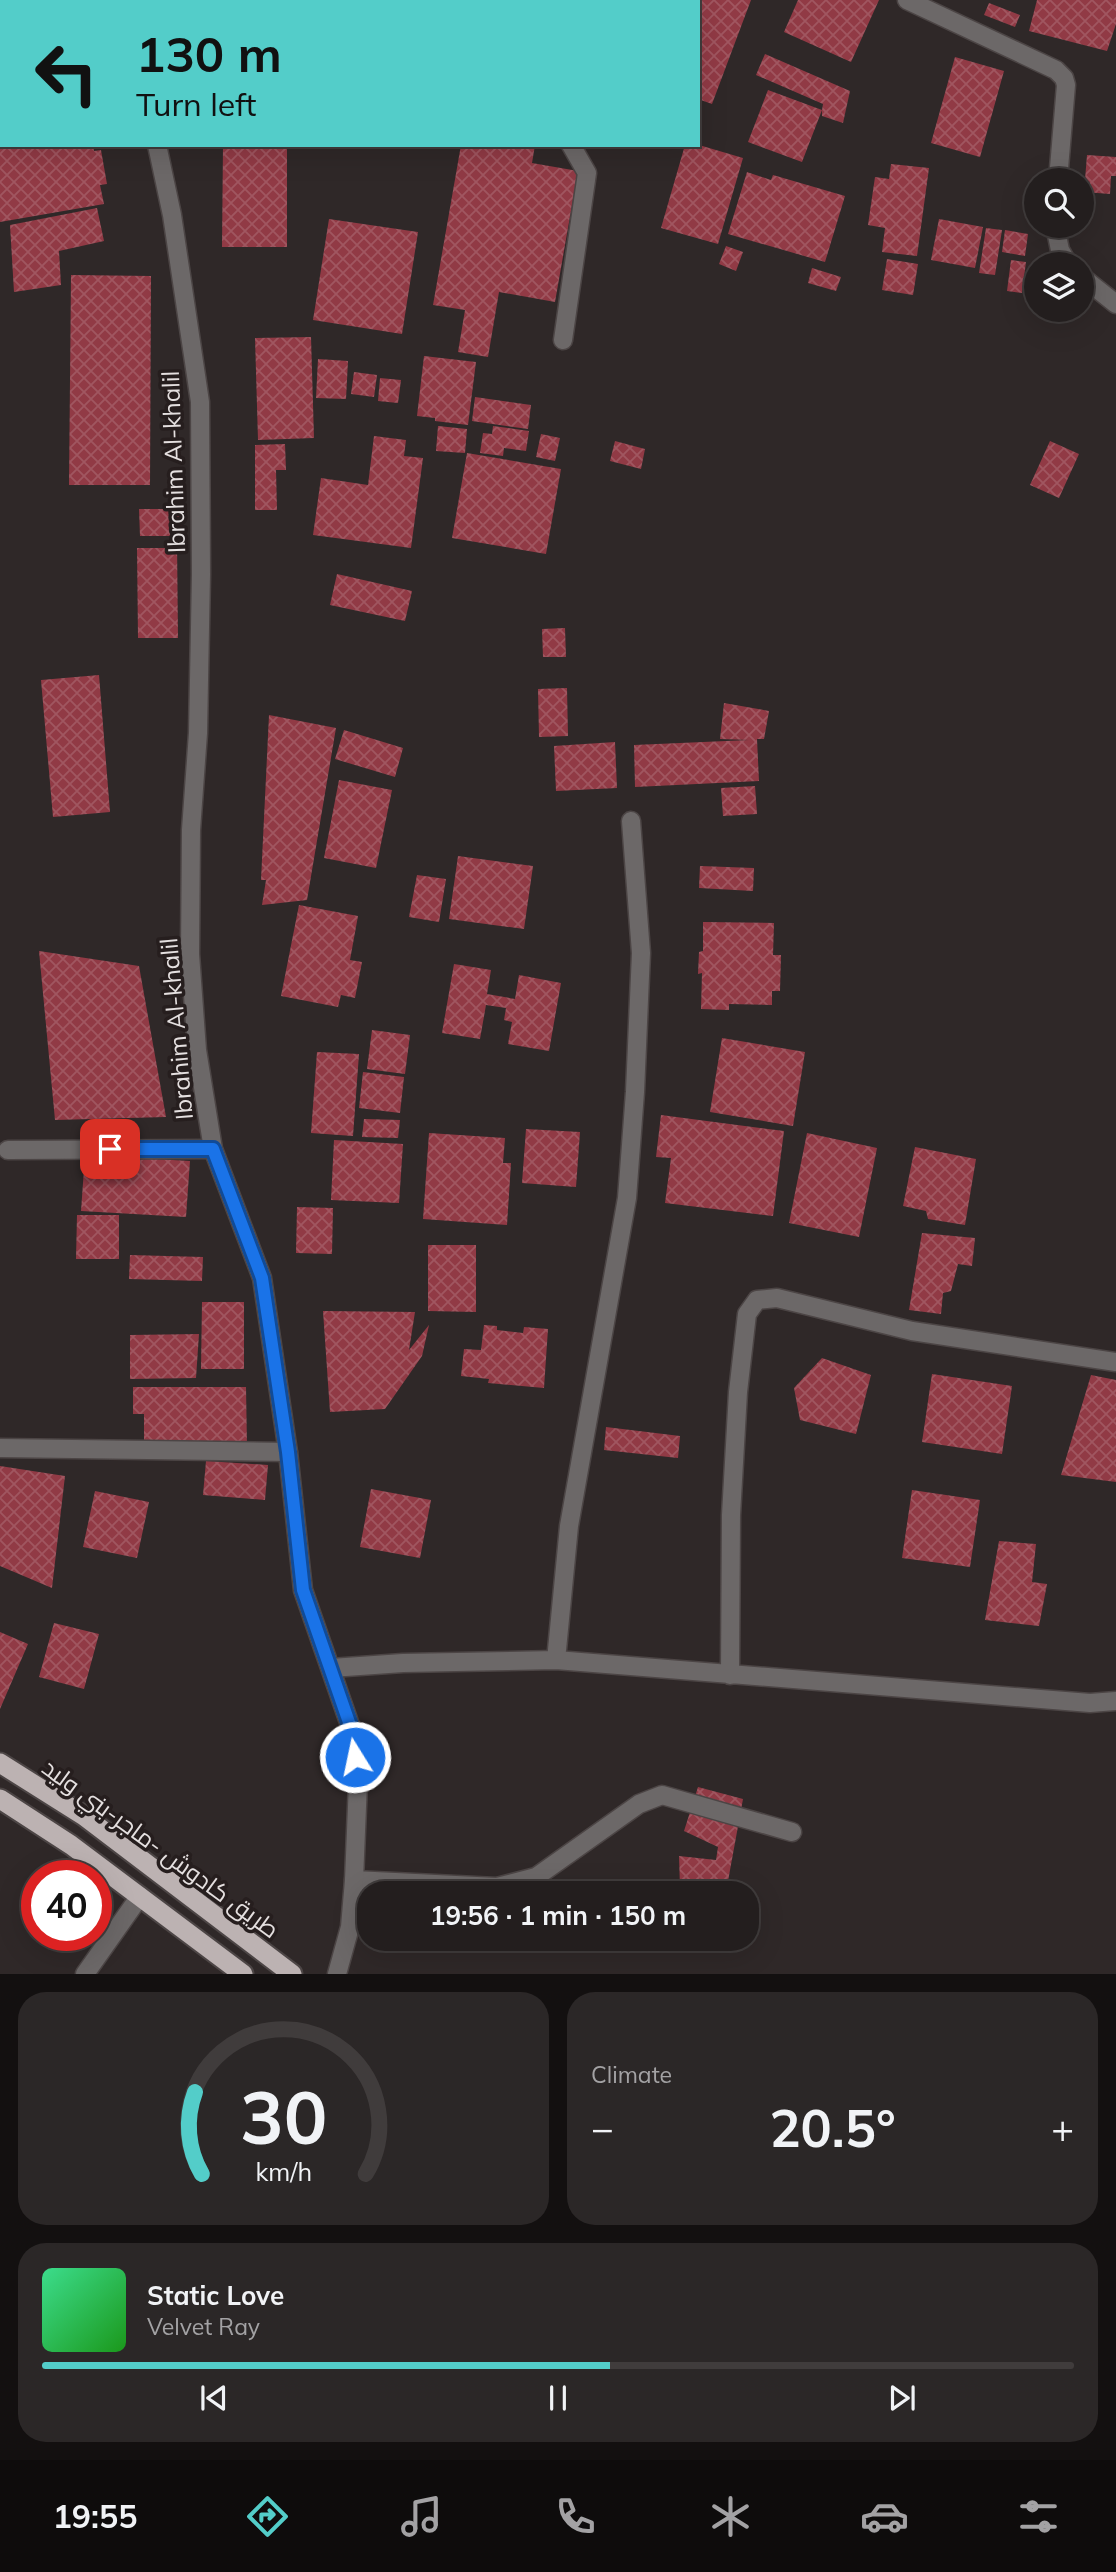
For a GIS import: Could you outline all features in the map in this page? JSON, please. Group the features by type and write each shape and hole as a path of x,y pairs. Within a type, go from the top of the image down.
{"highway":[{"name":"طريق كادوش -ماجر-بني وليد","path":"0,1763 84,1816 292,1973"},
{"path":"0,1799 71,1846 243,1973"}],"street":[{"path":"907,0 1056,70 1064,78 1066,86 1059,168"},
{"name":"Ibrahim Al-khalil","path":"157,147 172,215 200,402 201,574 198,733 191,830 190,954 197,1050 213,1149 262,1278 288,1452 303,1590 352,1731 358,1783 354,1880 350,1927 337,1973"},
{"path":"563,340 587,173 572,147"},
{"path":"1094,287 1116,304"},
{"path":"556,1660 569,1527 627,1198 641,953 631,821"},
{"path":"8,1150 213,1149"},
{"path":"730,1675 731,1515 738,1392 747,1314 757,1300 777,1298 912,1331 1116,1362"},
{"path":"0,1448 288,1452"},
{"path":"331,1668 403,1662 556,1660 1090,1703 1116,1700"},
{"path":"354,1880 497,1887 536,1877 639,1804 662,1795 792,1832"},
{"path":"85,1973 140,1896"}],"building":[{"path":"700,0 751,0 712,104 700,100"},
{"path":"798,0 879,0 851,62 784,32"},
{"path":"1037,0 1116,0 1116,24 1107,51 1029,31"},
{"path":"989,3 1020,15 1015,27 984,15"},
{"path":"765,54 850,91 843,123 822,116 823,104 756,75"},
{"path":"955,57 1004,71 980,157 931,143"},
{"path":"768,90 822,110 802,162 748,142"},
{"path":"700,145 743,158 718,244 661,228 684,147"},
{"path":"0,147 93,147 94,151 101,150 107,184 100,185 104,204 0,222"},
{"path":"223,147 287,147 287,247 222,247"},
{"path":"461,147 535,147 532,163 578,171 555,302 499,292 488,357 458,352 465,310 433,305"},
{"path":"1087,155 1116,157 1116,176 1111,176 1110,194 1094,193 1094,168 1086,168"},
{"path":"891,164 929,168 917,256 882,252 885,228 868,225 875,177 889,179"},
{"path":"747,172 771,180 773,175 845,196 825,262 728,234"},
{"path":"97,208 104,241 59,251 61,285 14,292 10,225"},
{"path":"329,219 418,232 402,334 313,320"},
{"path":"939,219 983,227 975,268 931,260"},
{"path":"986,228 1002,230 995,275 979,273"},
{"path":"1005,230 1024,233 1024,238 1027,238 1024,256 1002,252"},
{"path":"726,246 743,252 736,271 719,264"},
{"path":"887,259 918,264 913,295 882,290"},
{"path":"1011,260 1024,262 1022,293 1007,291"},
{"path":"812,268 841,277 836,291 808,283"},
{"path":"71,275 151,276 150,485 69,485"},
{"path":"311,337 314,438 258,440 255,338"},
{"path":"424,356 476,362 468,425 417,416"},
{"path":"318,359 348,361 346,399 316,398"},
{"path":"354,372 377,375 374,397 351,394"},
{"path":"380,378 401,380 398,403 378,401"},
{"path":"475,397 531,405 528,429 472,421"},
{"path":"438,426 467,429 465,453 436,451"},
{"path":"493,426 529,431 526,451 504,448 503,456 480,453 483,433 492,434"},
{"path":"541,434 560,438 555,461 536,457"},
{"path":"374,436 406,440 404,456 423,458 411,548 313,535 321,478 368,485"},
{"path":"615,441 645,449 641,469 610,461"},
{"path":"1050,441 1079,454 1059,498 1030,485"},
{"path":"285,444 286,470 276,470 277,510 255,510 255,445"},
{"path":"467,453 561,469 546,554 452,538"},
{"path":"139,509 182,509 182,536 140,536"},
{"path":"169,542 177,542 178,638 138,638 137,548 169,548"},
{"path":"337,574 412,591 405,621 330,605"},
{"path":"565,628 566,657 543,657 542,629"},
{"path":"99,675 110,812 53,817 41,680"},
{"path":"567,688 568,736 539,737 538,689"},
{"path":"724,703 769,711 764,739 757,739 759,781 635,787 634,745 749,740 720,739"},
{"path":"269,715 336,728 307,900 262,905 266,880 261,880"},
{"path":"344,730 403,748 395,777 335,759"},
{"path":"615,742 617,788 556,791 554,746"},
{"path":"339,780 392,790 376,868 324,858"},
{"path":"755,786 757,814 723,816 721,788"},
{"path":"458,856 533,866 524,929 449,919"},
{"path":"700,866 754,868 753,891 699,888"},
{"path":"417,875 446,879 439,922 409,917"},
{"path":"299,905 358,916 350,960 362,962 355,998 341,995 338,1007 281,996"},
{"path":"703,922 774,923 773,955 781,955 780,991 772,991 772,1005 729,1004 729,1010 701,1009 702,973 698,974 699,952 703,951"},
{"path":"39,951 139,966 166,1117 55,1120"},
{"path":"454,964 491,970 487,994 515,999 519,975 561,983 549,1051 508,1044 512,1022 504,1020 506,1008 486,1005 480,1039 442,1033"},
{"path":"372,1030 410,1035 405,1074 367,1069"},
{"path":"722,1038 805,1052 793,1126 710,1112"},
{"path":"317,1052 359,1054 353,1136 311,1133"},
{"path":"363,1072 404,1077 400,1113 359,1108"},
{"path":"661,1115 784,1131 773,1216 665,1203 671,1158 656,1157"},
{"path":"364,1119 400,1120 398,1138 362,1137"},
{"path":"526,1129 580,1132 576,1187 522,1183"},
{"path":"429,1133 505,1138 503,1163 511,1163 507,1225 423,1219"},
{"path":"807,1133 877,1148 859,1237 789,1223"},
{"path":"334,1140 403,1144 399,1203 331,1200"},
{"path":"915,1147 976,1159 965,1225 928,1219 926,1211 903,1206"},
{"path":"85,1155 190,1161 186,1217 81,1211"},
{"path":"297,1207 333,1208 332,1254 296,1253"},
{"path":"77,1215 119,1215 119,1259 76,1259"},
{"path":"922,1233 975,1238 972,1266 958,1264 951,1291 943,1293 941,1314 909,1310"},
{"path":"428,1245 476,1245 476,1312 428,1311"},
{"path":"130,1255 203,1257 202,1281 129,1279"},
{"path":"202,1302 244,1302 244,1369 201,1369"},
{"path":"323,1311 415,1312 409,1350 429,1325 422,1356 385,1409 330,1412"},
{"path":"484,1325 497,1326 497,1330 523,1333 524,1327 548,1329 544,1388 488,1383 489,1379 461,1376 464,1349 481,1350"},
{"path":"199,1334 196,1378 130,1379 130,1335"},
{"path":"822,1358 871,1375 856,1434 800,1420 794,1388"},
{"path":"932,1374 1012,1386 1002,1454 922,1442"},
{"path":"1091,1375 1116,1380 1116,1482 1061,1475"},
{"path":"133,1387 246,1387 247,1447 144,1449 144,1414 133,1414"},
{"path":"606,1427 680,1436 678,1458 604,1450"},
{"path":"206,1461 268,1465 265,1500 203,1495"},
{"path":"0,1466 65,1476 52,1588 0,1566"},
{"path":"371,1489 431,1500 420,1558 360,1547"},
{"path":"912,1490 980,1500 970,1567 902,1558"},
{"path":"95,1491 149,1502 137,1558 83,1547"},
{"path":"999,1541 1036,1544 1032,1582 1047,1584 1039,1626 985,1620"},
{"path":"54,1623 99,1634 84,1689 39,1677"},
{"path":"0,1632 28,1644 0,1709"},
{"path":"698,1787 743,1799 728,1881 680,1881 679,1856 716,1860 718,1847 684,1831"}],"route":[{"path":"110,1149 213,1149 262,1278 288,1452 303,1590 352,1731 355,1757"}]}
